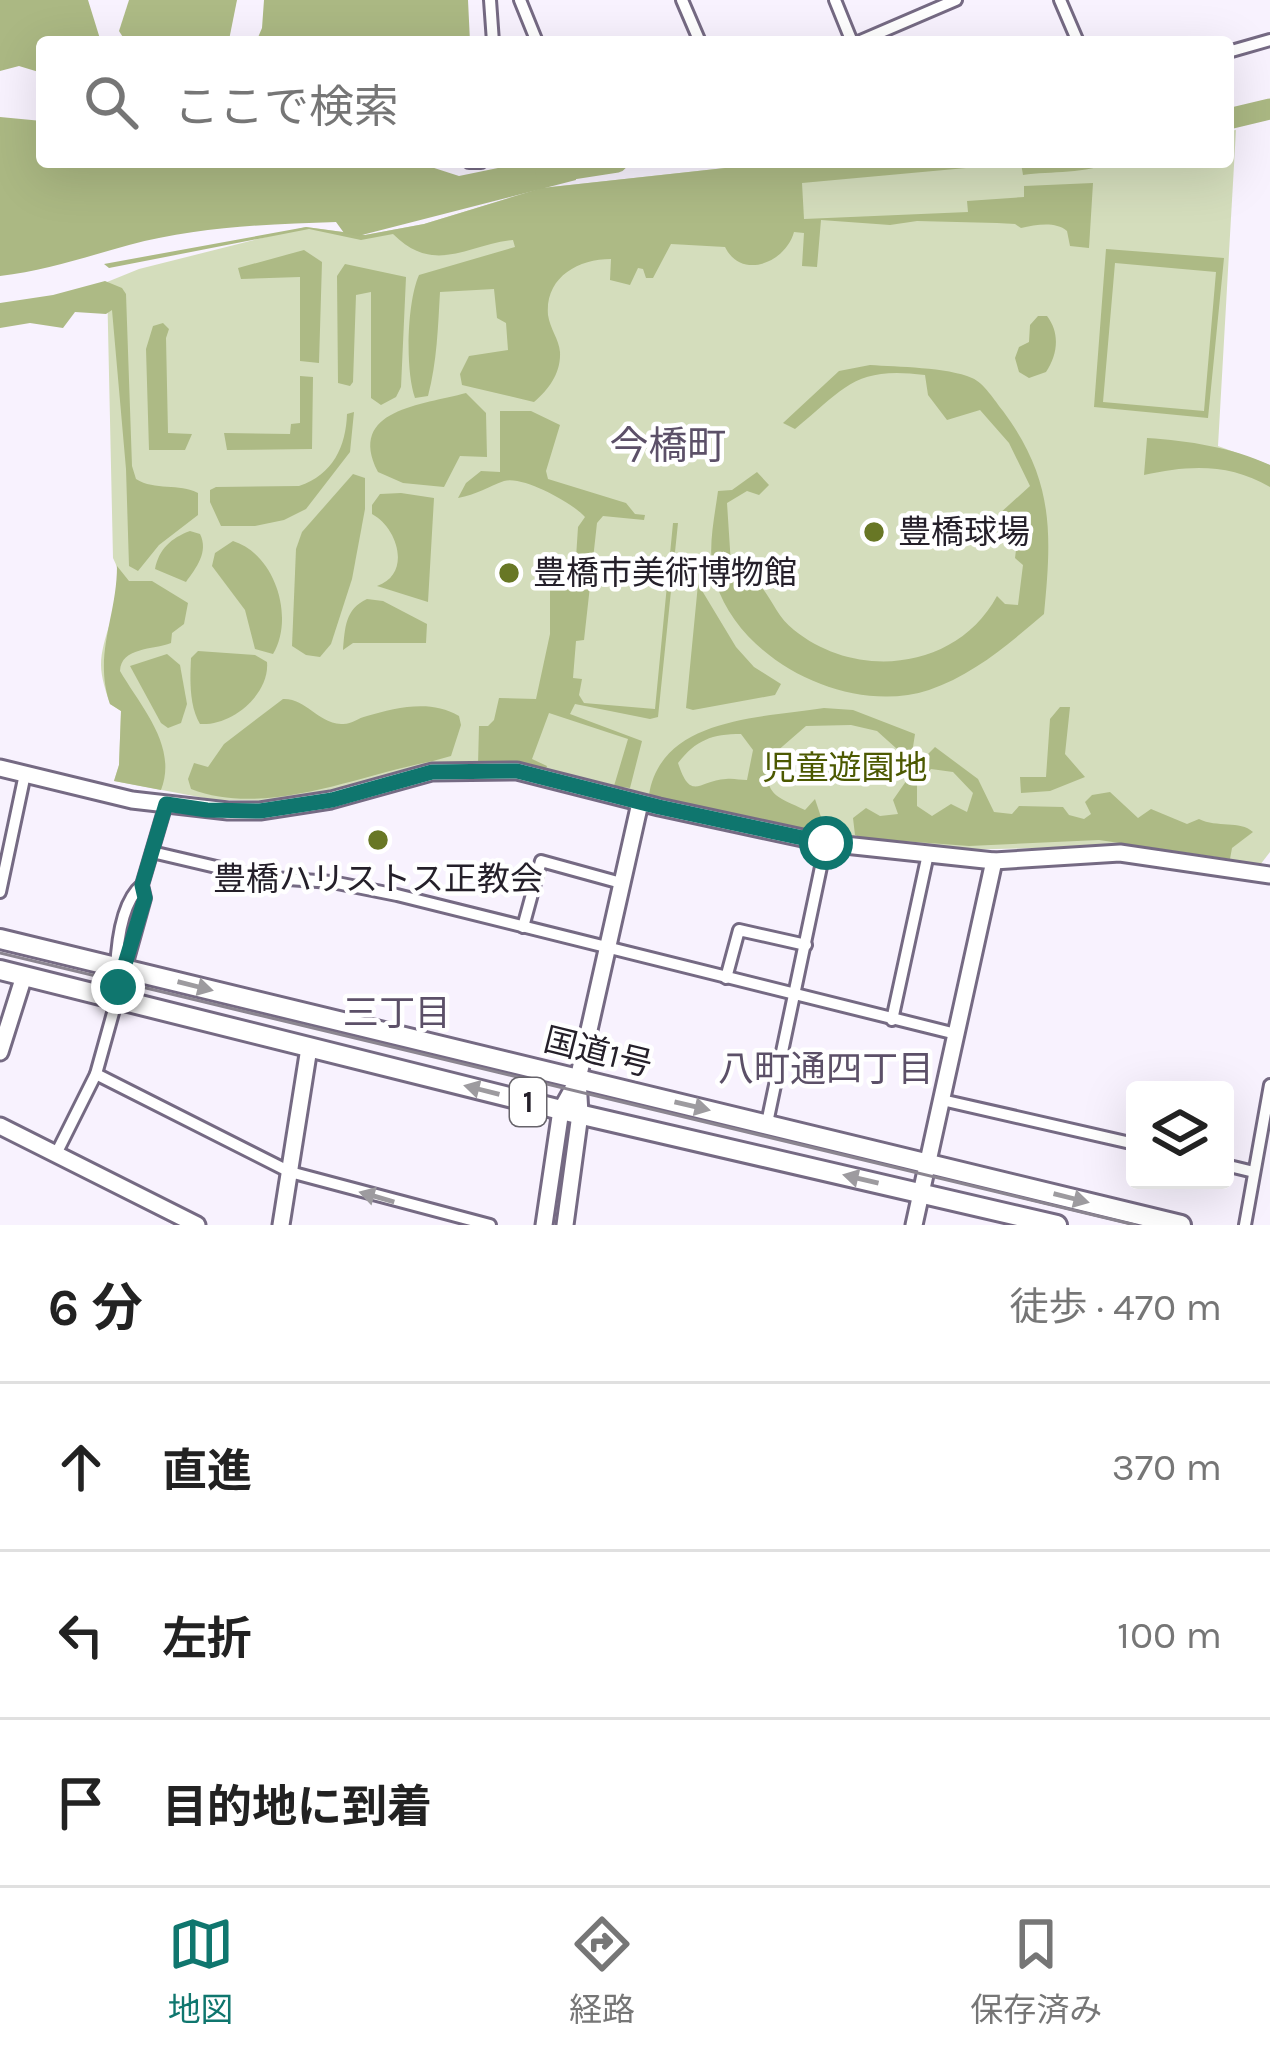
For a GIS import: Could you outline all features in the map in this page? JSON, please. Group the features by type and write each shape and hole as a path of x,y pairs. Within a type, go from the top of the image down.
{"highway":[{"name":"国道1号","path":"0,939 1181,1225"},
{"name":"国道1号","path":"0,970 571,1112 1057,1225"}],"street":[{"path":"490,0 493,36"},
{"path":"520,0 535,36"},
{"path":"682,0 697,36"},
{"path":"835,0 852,36"},
{"path":"869,36 956,0"},
{"path":"1060,0 1075,36"},
{"path":"1234,50 1270,40"},
{"path":"0,768 166,804 260,811 332,800 432,772 517,771 826,843 994,861 1120,853 1267,870"},
{"path":"0,892 8,858 2,850 25,774"},
{"path":"544,1225 640,803"},
{"path":"56,1154 96,1073 132,893 142,885 166,804"},
{"path":"767,1124 826,843"},
{"path":"152,852 259,877 332,882 397,895 956,1034"},
{"path":"892,1019 928,854"},
{"path":"523,927 542,861 622,883"},
{"path":"914,1225 994,861"},
{"path":"726,978 739,930 806,945"},
{"path":"0,1052 24,976"},
{"path":"281,1225 309,1048"},
{"path":"96,1073 290,1172 490,1225"},
{"path":"1245,1225 1266,1131 1270,1085"},
{"path":"942,1100 1126,1142"},
{"path":"565,1225 571,1112"},
{"path":"0,1126 197,1225"},
{"path":"1234,1167 1254,1172"}],"green space":[{"name":"児童遊園地","path":"724,168 1234,168 1218,446 1270,465 1270,852 1260,865 1122,846 951,850 842,837 612,789 527,765 432,765 273,801 215,800 114,781 121,711 110,704 101,665 119,584 113,558 107,282 139,269 306,227 365,235 424,224 542,188"}],"shaded area":[{"path":"0,0 88,0 99,36 36,36 36,71 19,66 0,71"},
{"path":"129,0 237,0 230,36 122,36 119,31"},
{"path":"264,0 468,0 470,36 259,36"},
{"path":"0,117 36,120 36,168 434,168 459,176 498,168 575,168 576,180 358,236 344,233 336,222 206,230 0,276"},
{"path":"724,168 966,168 802,183 804,219 968,212 967,201 1024,197 1024,186 1093,183 1089,248 1070,246 1067,231 1051,225 1021,228 997,223 890,225 821,220 817,267 802,266 804,233 794,232 782,252 763,264 742,263 725,247 671,244 653,278 646,278 638,268 630,285 610,280 611,259 575,267 558,281 548,302 560,360 553,380 534,402 462,385 460,374 469,356 508,350 506,323 497,318 494,289 440,292 428,396 415,398 410,371 410,318 419,275 515,247 513,240 438,255 408,246 393,234 361,240 309,229 109,268 104,264 306,227 365,235 424,224 542,188"},
{"path":"1022,168 1091,168 1080,170 1023,175"},
{"path":"1106,249 1224,258 1208,418 1094,407","holes":["1115,263 1216,272 1204,411 1103,402"]},
{"path":"304,250 322,262 319,363 300,361 300,277 241,279 238,268"},
{"path":"345,264 406,277 401,387 396,397 381,405 371,398 371,292 356,295 353,382 350,386 338,383 337,276"},
{"path":"105,281 126,294 136,479 198,493 198,515 159,545 138,571 129,566 112,310 106,314 75,312 63,328 30,323 0,328 0,303"},
{"path":"1038,316 1047,316 1051,323 1055,351 1046,372 1029,378 1019,372 1015,358 1019,347 1029,342 1030,325"},
{"path":"163,323 169,329 168,433 192,434 185,450 149,450 146,349 153,326"},
{"path":"870,365 949,372 981,384 1020,436 1046,508 1044,614 961,676 929,690 898,696 833,688 774,658 729,611 712,561 718,491 732,490 757,472 769,485 759,495 747,491 727,503 732,580 747,573 787,624 819,646 847,657 904,660 957,640 997,596 1005,604 1018,605 1023,565 1015,558 1017,542 1026,536 1024,525 1006,527 999,514 1030,486 1009,443 980,410 947,420 928,395 925,375 882,374 840,391 795,429 783,423 839,371"},
{"path":"300,376 313,377 312,449 227,450 224,433 290,434 291,424 300,423"},
{"path":"466,393 486,413 487,457 460,456 444,487 403,483 378,472 371,451 372,435 380,422 411,407"},
{"path":"500,411 531,411 560,425 546,471 548,479 626,503 635,514 645,515 644,520 603,516 597,523 584,640 576,641 573,678 582,679 579,695 584,703 655,709 673,523 678,523 658,717 575,704 570,714 642,741 630,788 614,786 628,739 549,713 532,759 546,769 478,765 479,726 494,720 499,698 536,699 550,634 550,578 562,578 562,568 576,558 578,527 585,517 547,492 512,480 458,498 466,483 481,471 500,472"},
{"path":"354,412 350,452 306,509 255,526 221,526 210,490 299,486 311,481 335,458 347,414"},
{"path":"1147,438 1210,446 1255,459 1270,465 1270,487 1208,468 1144,475"},
{"path":"353,474 365,478 365,509 352,579 331,644 320,657 306,655 292,646 296,549 302,532"},
{"path":"380,494 434,498 428,602 377,586 395,572 398,562 389,529 372,514 372,505"},
{"path":"190,531 200,534 203,547 186,582 155,569 167,545"},
{"path":"233,541 260,559 277,588 282,623 273,654 255,649 245,610 212,566 215,553"},
{"path":"117,566 129,581 152,581 188,603 184,624 172,633 171,643 132,653 120,671 161,743 165,774 161,790 114,781 121,711 110,704 104,669"},
{"path":"698,584 736,647 754,667 781,684 775,695 686,708"},
{"path":"367,599 383,601 427,624 426,643 353,643 343,650 350,614"},
{"path":"198,651 255,655 267,662 256,696 224,720 200,724 196,717 191,658"},
{"path":"167,654 180,665 187,704 181,723 168,728 130,666"},
{"path":"283,699 341,724 425,706 459,716 461,725 451,756 312,791 250,799 191,789 188,779 194,763 208,767 224,744"},
{"path":"1060,707 1070,707 1065,754 1085,777 1050,791 1021,793 1020,777 1046,777 1050,719"},
{"path":"824,708 853,710 915,734 913,747 925,757 935,747 978,779 994,812 1012,814 1019,806 1063,807 1069,815 1084,819 1091,814 1085,802 1092,795 1110,792 1138,818 1151,809 1187,824 1199,819 1253,832 1232,848 1230,859 1099,840 969,846 862,838 855,835 853,818 866,808 880,816 898,814 893,800 911,774 897,749 877,731 851,725 806,726 768,759 768,780 774,793 805,810 815,799 822,820 817,831 649,795 657,769 693,736 745,719","holes":["741,734 753,750 747,780 696,786 687,782 678,763 691,749 713,737","931,769 953,772 973,793 967,812 951,804 932,816 917,806 917,784"]}],"waterway":[{"path":"1234,118 1270,109"},
{"path":"546,173 578,168"}],"tram line":[{"path":"0,953 1135,1225"}],"place":[{"name":"豊橋球場","path":"874,532"},
{"name":"豊橋市美術博物館","path":"509,573"},
{"name":"豊橋ハリストス正教会","path":"378,840"}],"district":[{"name":"今橋町","path":"668,446"},
{"name":"三丁目","path":"397,1013"},
{"name":"八町通四丁目","path":"826,1069"}],"route":[{"path":"118,987 166,804 260,811 332,800 432,772 517,771 826,843"}]}
